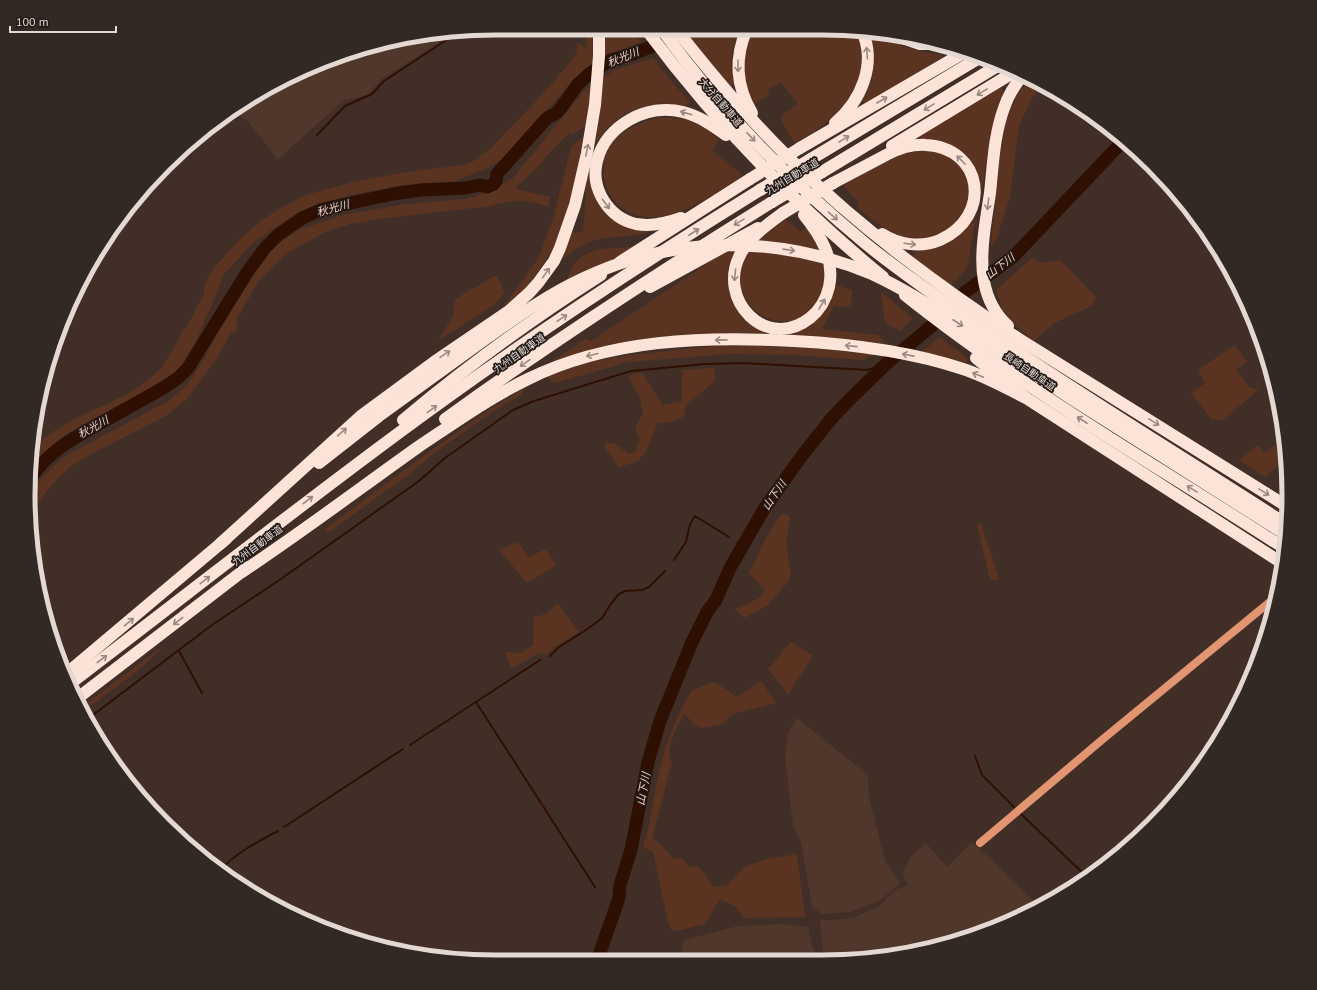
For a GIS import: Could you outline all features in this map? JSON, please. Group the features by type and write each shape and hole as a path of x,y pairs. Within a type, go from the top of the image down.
{"highway":[{"path":"220,544 362,415 434,362 509,311 538,283 554,260 570,220 587,153 595,105 598,75 599,35"},
{"path":"646,35 700,104 806,218 818,234 828,253 830,281 828,291 820,308 806,321 789,328 763,325 748,314 735,294 734,277 738,260 748,243 783,213"},
{"name":"大分自動車道","path":"650,35 667,61 757,161 861,263 953,336"},
{"name":"大分自動車道","path":"666,35 710,91 748,134 794,181"},
{"path":"681,35 734,100 771,140 808,176 853,216 900,254 979,312 1282,503"},
{"path":"745,35 740,46 738,65 740,85 747,105 766,131 816,173 854,213 875,229 892,240 910,244 928,244 954,232 967,219 975,196 974,180 961,159 955,154 941,147 925,144 897,150 833,183"},
{"path":"800,148 845,114 860,92 866,77 868,55 864,37"},
{"path":"322,490 434,394 486,354 586,284 800,148 958,56"},
{"name":"九州自動車道","path":"74,680 401,431 534,337 643,263 760,190 974,61"},
{"name":"九州自動車道","path":"81,696 410,444 544,349 661,271 816,173 994,68"},
{"path":"544,349 579,331 647,289 783,213 1009,75"},
{"path":"1020,80 1008,97 1000,120 995,148 984,239 983,271 986,289 993,307 1006,324 1022,338 1050,358"},
{"path":"750,179 681,218 657,225 637,224 620,217 606,204 597,187 595,169 604,144 616,129 643,113 664,109 684,112 704,120 731,139 757,161"},
{"path":"771,140 816,173 853,216"},
{"name":"長崎自動車道","path":"794,181 868,245 970,321 1281,521"},
{"path":"70,671 280,494 349,439 491,335 559,291 608,267 668,250 706,245 768,247 795,251 848,265 872,275 939,311 1072,399 1280,531"},
{"path":"953,336 1026,398"},
{"name":"長崎自動車道","path":"953,336 1279,546"},
{"path":"242,572 288,542 377,476 484,403 530,378 570,362 605,352 664,343 718,340 807,342 889,351 926,358 966,370 1026,398 1277,560"},
{"path":"1073,372 1162,440 1281,517"},
{"path":"1141,473 1279,546"}],"street":[{"path":"980,843 1103,739 1269,603"}],"shaded area":[{"path":"586,35 592,35 593,63 575,78 506,156 488,168 455,181 403,185 349,195 301,211 255,241 225,273 196,341 182,366 162,384 64,435 37,460 38,444 47,436 77,418 125,395 140,386 159,370 186,328 204,294 204,287 212,270 240,239 261,221 279,209 306,195 353,182 407,172 463,165 474,161 492,147 563,71 576,54 578,43 587,48"},
{"path":"604,35 635,35 641,42 604,56"},
{"path":"696,35 737,35 731,59 734,85 731,87 691,38"},
{"path":"750,35 858,37 862,48 862,59 858,81 847,101 833,118 821,128 795,143 782,123 782,115 798,104 781,82 768,89 770,94 753,105 746,88 743,61 747,40"},
{"path":"446,38 380,80 369,94 343,101 277,160 246,119 244,120 238,114 292,82 319,70 347,59 376,51 405,44"},
{"path":"869,38 894,41 904,47 944,56 866,105 862,101 872,80 873,57"},
{"path":"653,58 690,102 684,108 659,103 626,113 606,129 596,144 602,98 587,125 571,135 569,133 537,168 516,188 551,197 548,207 533,202 513,201 490,206 350,224 325,232 286,254 259,281 237,318 237,330 230,334 218,357 187,399 166,416 89,455 70,467 57,479 35,506 35,487 40,480 62,458 170,400 188,384 204,359 246,278 269,249 299,230 343,215 406,204 466,199 491,191 513,178 584,91 614,70"},
{"path":"1027,83 1039,90 1032,98 1019,126 1010,197 996,241 991,246 998,165 1007,118 1019,92"},
{"path":"1000,87 1005,92 993,124 981,195 975,168 964,153 943,142 923,140 920,136"},
{"path":"660,117 685,119 704,127 719,139 712,150 743,176 703,201 670,215 646,217 633,215 624,209 611,196 604,180 604,162 607,153 615,139 626,130"},
{"path":"583,137 579,168 565,226 548,257 526,288 502,309 539,257 554,215 571,147"},
{"path":"926,150 945,154 958,163 967,175 970,186 969,201 963,215 951,229 934,236 913,239 888,232 859,209 858,202 843,185 875,166 903,154"},
{"path":"587,178 590,178 592,192 601,207 613,220 630,229 656,229 643,234 589,242 579,247 560,261 571,233 583,232"},
{"path":"976,217 967,268 950,286 913,257 916,251 938,248 957,237"},
{"path":"785,219 801,232 806,226 819,247 824,269 823,289 820,298 809,313 800,319 792,321 779,321 771,319 756,311 750,306 742,291 741,279 742,264 747,254 759,240"},
{"path":"743,240 731,266 728,281 729,290 736,308 748,322 755,327 774,333 690,334 611,344 547,365 585,339 591,341"},
{"path":"633,247 563,293 574,264 585,254 609,248"},
{"path":"1032,258 1040,263 1060,260 1096,297 1092,306 1054,323 1034,341 1008,319 1002,309 996,290"},
{"path":"494,276 497,276 505,292 495,304 438,341 453,316 455,300 472,288 475,288"},
{"path":"836,285 852,290 851,307 834,306 822,329 878,335 886,344 789,335 811,326 828,307"},
{"path":"881,292 913,318 900,331 885,323"},
{"path":"940,337 968,359 966,364 921,352"},
{"path":"726,345 810,348 874,354 864,360 794,355 730,354 629,362 555,383 546,377 585,363 628,355"},
{"path":"1235,345 1247,362 1236,370 1250,388 1259,389 1223,420 1211,419 1191,393 1205,383 1198,370"},
{"path":"714,368 715,381 686,405 684,416 672,422 658,423 646,451 637,462 619,467 604,444 614,443 629,454 636,451 640,439 635,429 643,413 640,398 629,378 633,374 642,373 663,405 682,401 682,370"},
{"path":"524,388 521,395 492,412 438,450 408,475 329,532 324,530 447,439"},
{"path":"1279,442 1281,463 1265,477 1239,460 1258,445 1265,453"},
{"path":"782,513 790,517 786,543 791,575 788,582 767,606 744,618 735,609 760,598 765,590 749,573 768,534"},
{"path":"977,524 981,524 999,579 990,580"},
{"path":"518,542 529,557 546,549 556,565 527,583 499,550"},
{"path":"558,604 579,632 556,646 545,655 539,653 511,669 505,652 521,653 533,645 534,617 546,614"},
{"path":"791,642 813,656 788,694 768,669"},
{"path":"167,643 135,673 88,708 85,704"},
{"path":"761,681 776,703 733,714 722,724 702,728 698,727 684,714 670,743 670,756 672,762 652,839 660,843 673,859 682,858 689,867 698,866 714,887 726,886 746,866 767,859 797,854 805,917 744,918 736,907 720,899 705,924 676,931 671,930 653,852 643,847 659,772 669,740 677,719 692,690 715,682 737,697"},
{"path":"797,718 868,775 869,798 885,861 900,883 879,901 851,912 822,914 812,906 801,842 793,825 785,758 788,733"},
{"path":"972,842 1035,903 970,931 941,939 882,951 825,955 823,952 820,921 853,918 881,905 895,890 908,885 902,873 910,858 926,843 947,867"},
{"path":"782,924 808,927 812,946 817,955 681,955 684,940 738,926"}],"waterway":[{"name":"秋光川","path":"36,471 47,458 65,444 178,378 188,368 248,271 265,248 278,235 302,218 323,209 393,194 421,190 466,188 480,185 487,187 494,184 497,174 547,118 555,114 561,108 578,84 589,74 611,60 633,54 663,42 673,35"},
{"path":"317,135 345,106 372,94 384,81 450,37"},
{"name":"山下川","path":"599,955 619,898 620,885 631,850 648,762 660,721 692,642 707,612 716,600 730,568 764,509 801,457 831,419 848,401 886,364 934,324 957,298 1013,257 1120,145"},
{"path":"92,716 212,625 278,581 419,481 445,458 513,410 534,401 631,371 705,364 742,363 867,370 886,364"},
{"path":"674,560 686,542 690,524 695,516 729,537"},
{"name":"山下川","path":"737,542 743,546"},
{"path":"550,656 559,647 602,618 619,594 625,591 642,590 649,587 665,571"},
{"path":"179,651 202,693"},
{"path":"410,745 540,660"},
{"path":"476,702 595,887"},
{"path":"284,827 403,749"},
{"path":"975,756 982,775 1014,807"},
{"path":"1021,814 1083,873"},
{"path":"224,866 240,853 278,831"}]}
